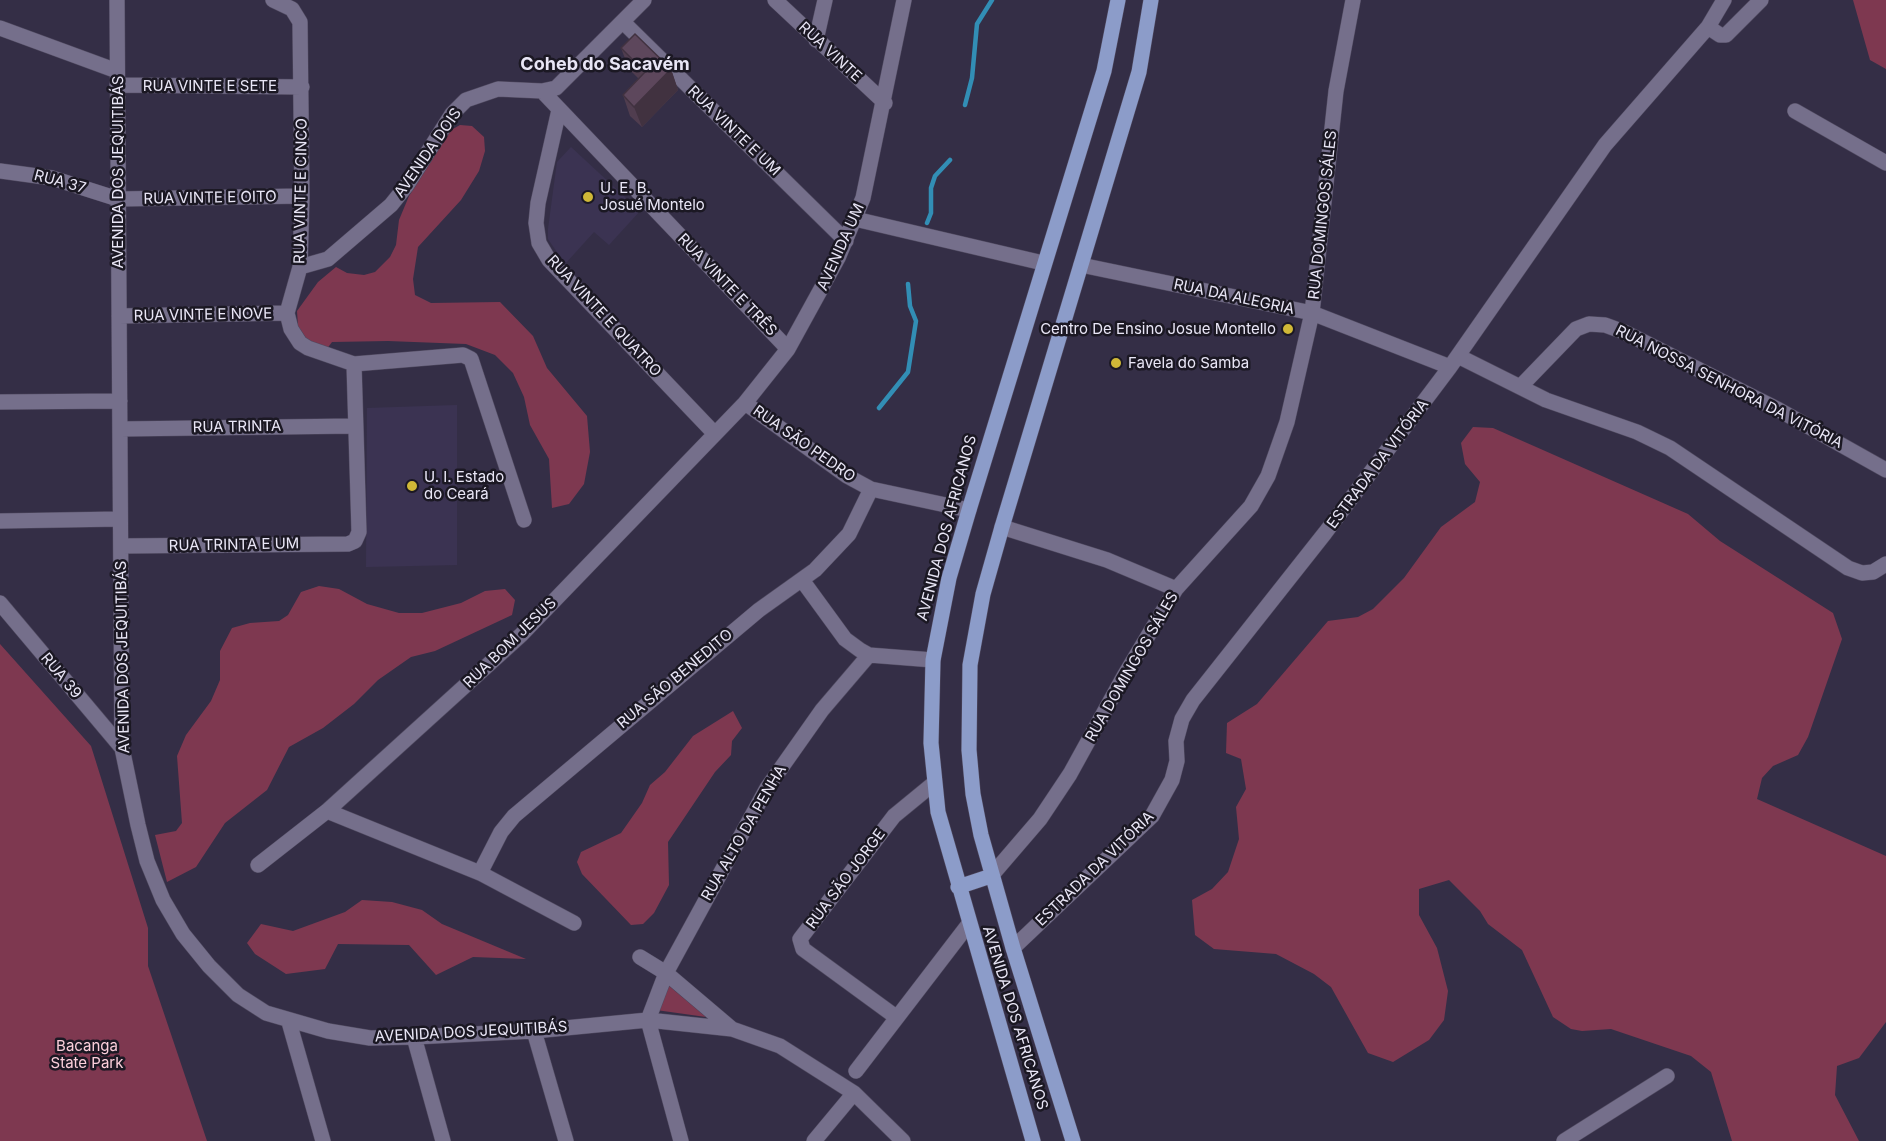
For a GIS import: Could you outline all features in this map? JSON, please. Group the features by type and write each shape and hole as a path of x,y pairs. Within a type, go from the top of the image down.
{"main road":[{"name":"AVENIDA DOS AFRICANOS","path":"1033,1141 968,925 938,812 933,784 930,702 933,660 950,578 969,510 1043,263 1104,71 1118,0"},
{"name":"AVENIDA DOS AFRICANOS","path":"1073,1141 1012,948 992,876 973,794 968,703 975,631 1002,526 1139,72 1150,0"},
{"path":"958,887 992,876"}],"street":[{"name":"AVENIDA DOS JEQUITIBÁS","path":"117,0 122,748 147,861 163,900 183,934 215,973 238,995 266,1012 289,1022 348,1035 414,1037 534,1031 648,1020 732,1029"},
{"name":"RUA VINTE E CINCO","path":"273,0 292,9 300,21 303,196 300,267 287,313"},
{"name":"AVENIDA DOIS","path":"300,267 328,259 391,205 407,185 452,114 466,100 498,89 542,91 556,88 565,82 644,0"},
{"name":"RUA VINTE","path":"775,0 885,103"},
{"path":"816,40 825,0"},
{"name":"AVENIDA UM","path":"745,403 788,349 807,318 855,219 868,181 904,0"},
{"name":"RUA DOMINGOS SÁLES","path":"992,876 1040,819 1070,774 1124,676 1176,589 1251,506 1268,476 1287,422 1312,313 1336,91 1353,0"},
{"name":"ESTRADA DA VITÓRIA","path":"1012,948 1152,816 1172,780 1178,761 1176,741 1182,719 1193,700 1325,533 1454,362 1605,145 1708,27 1724,0"},
{"path":"1708,27 1720,35 1726,35 1761,0"},
{"name":"RUA VINTE E UM","path":"622,22 846,241"},
{"name":"RUA VINTE E SETE","path":"0,28 117,78 302,87"},
{"name":"RUA VINTE E TRÊS","path":"542,91 788,349"},
{"name":"RUA VINTE E QUATRO","path":"559,110 538,203 536,223 539,243 549,260 715,434"},
{"path":"1795,111 1886,163"},
{"name":"RUA 37","path":"0,171 52,177 118,199"},
{"name":"RUA VINTE E OITO","path":"118,199 303,196"},
{"path":"855,219 1043,263"},
{"name":"RUA DA ALEGRIA","path":"1081,265 1312,313 1454,362 1670,447 1848,568 1862,573 1874,572 1886,564"},
{"path":"287,313 291,329 300,343 327,356 354,364 463,355 471,359 524,520"},
{"name":"RUA VINTE E NOVE","path":"119,316 287,313"},
{"name":"RUA NOSSA SENHORA DA VITÓRIA","path":"1520,387 1576,329 1589,324 1605,325 1633,336 1779,410 1886,470"},
{"path":"354,364 355,426"},
{"path":"0,402 120,401"},
{"name":"RUA BOM JESUS","path":"258,865 327,811 521,635 745,403"},
{"name":"RUA SÃO PEDRO","path":"745,403 847,476 871,489 969,510"},
{"name":"RUA TRINTA","path":"120,429 355,426"},
{"name":"RUA TRINTA E UM","path":"121,546 348,544 355,541 359,532 355,426"},
{"name":"RUA SÃO BENEDITO","path":"480,873 501,832 514,816 750,618 802,580 849,534 871,489"},
{"path":"0,521 120,519"},
{"path":"1002,526 1107,560 1176,589"},
{"path":"802,580 845,639 869,655 933,660"},
{"name":"RUA 39","path":"0,603 122,748"},
{"name":"RUA ALTO DA PENHA","path":"648,1020 666,973 767,788 822,710 869,655"},
{"name":"RUA SÃO JORGE","path":"896,1017 802,949 800,939 894,816 933,784"},
{"path":"327,811 480,873 574,923"},
{"path":"855,1071 968,925"},
{"path":"640,957 666,973 732,1029 780,1046 854,1093 902,1141"},
{"path":"648,1020 681,1141"},
{"path":"289,1022 323,1141"},
{"path":"534,1031 566,1141"},
{"path":"414,1037 443,1141"},
{"path":"1564,1141 1667,1076"},
{"path":"814,1141 854,1093"}],"shaded area":[{"name":"U. E. B. Josué Montelo","path":"571,147 640,211 609,245 594,232 565,264 548,239 548,229 557,162"},
{"name":"U. I. Estado do Ceará","path":"457,405 457,565 366,567 367,408"}],"green space":[{"path":"1853,0 1886,0 1886,69 1870,60"},
{"path":"460,125 472,126 484,137 485,151 479,171 461,200 418,247 413,279 415,295 431,303 500,302 533,336 547,368 587,416 590,452 584,484 569,504 552,508 549,459 530,425 524,397 513,373 495,355 466,344 388,341 332,342 326,350 310,344 298,326 297,311 318,282 336,267 347,273 364,275 375,272 390,257 396,245 399,220 409,196 451,130"},
{"path":"1473,427 1493,428 1688,514 1720,541 1833,613 1842,639 1808,737 1798,755 1773,766 1762,778 1757,799 1886,856 1886,1022 1859,1058 1837,1066 1835,1095 1859,1141 1732,1141 1711,1072 1691,1056 1611,1029 1582,1031 1571,1029 1553,1017 1522,950 1488,924 1480,911 1449,880 1419,889 1419,915 1437,948 1448,991 1444,1020 1429,1040 1393,1062 1368,1053 1331,987 1314,974 1276,954 1214,949 1195,935 1192,900 1212,889 1228,872 1239,839 1236,807 1246,789 1241,759 1226,753 1227,723 1257,704 1328,621 1358,617 1373,609 1404,578 1441,527 1475,502 1480,482 1465,464 1461,443"},
{"path":"319,586 339,589 367,604 399,613 422,613 461,603 485,591 505,589 515,600 512,615 435,651 411,657 378,680 354,704 323,728 289,747 267,790 225,823 196,867 167,882 155,835 176,831 182,823 177,756 186,735 211,701 220,680 220,651 232,628 250,623 279,621 288,615 301,592"},
{"name":"Bacanga State Park","path":"0,644 91,746 148,928 148,966 207,1141 0,1141"},
{"path":"733,711 742,728 732,741 731,755 715,772 668,842 669,885 654,913 643,924 631,925 582,874 577,862 581,852 621,833 642,803 650,785 665,772 693,736"},
{"path":"362,900 392,902 422,910 442,924 526,959 473,957 436,975 409,945 338,944 325,969 286,974 255,954 247,943 261,924 293,931 345,912"},
{"path":"668,985 706,1017 656,1010"}],"building":[{"path":"635,34 671,69 634,107 623,95 645,72 621,48"}],"waterway":[{"path":"965,105 972,78 977,24 992,0"},
{"path":"927,223 931,213 931,188 935,176 950,160"},
{"path":"879,408 908,372 916,321 910,306 908,284"}],"place":[{"name":"U. E. B. Josué Montelo","path":"588,197"},
{"name":"Centro De Ensino Josue Montello","path":"1288,329"},
{"name":"Favela do Samba","path":"1116,363"},
{"name":"U. I. Estado do Ceará","path":"412,486"}],"district":[{"name":"Coheb do Sacavém","path":"605,65"}]}
